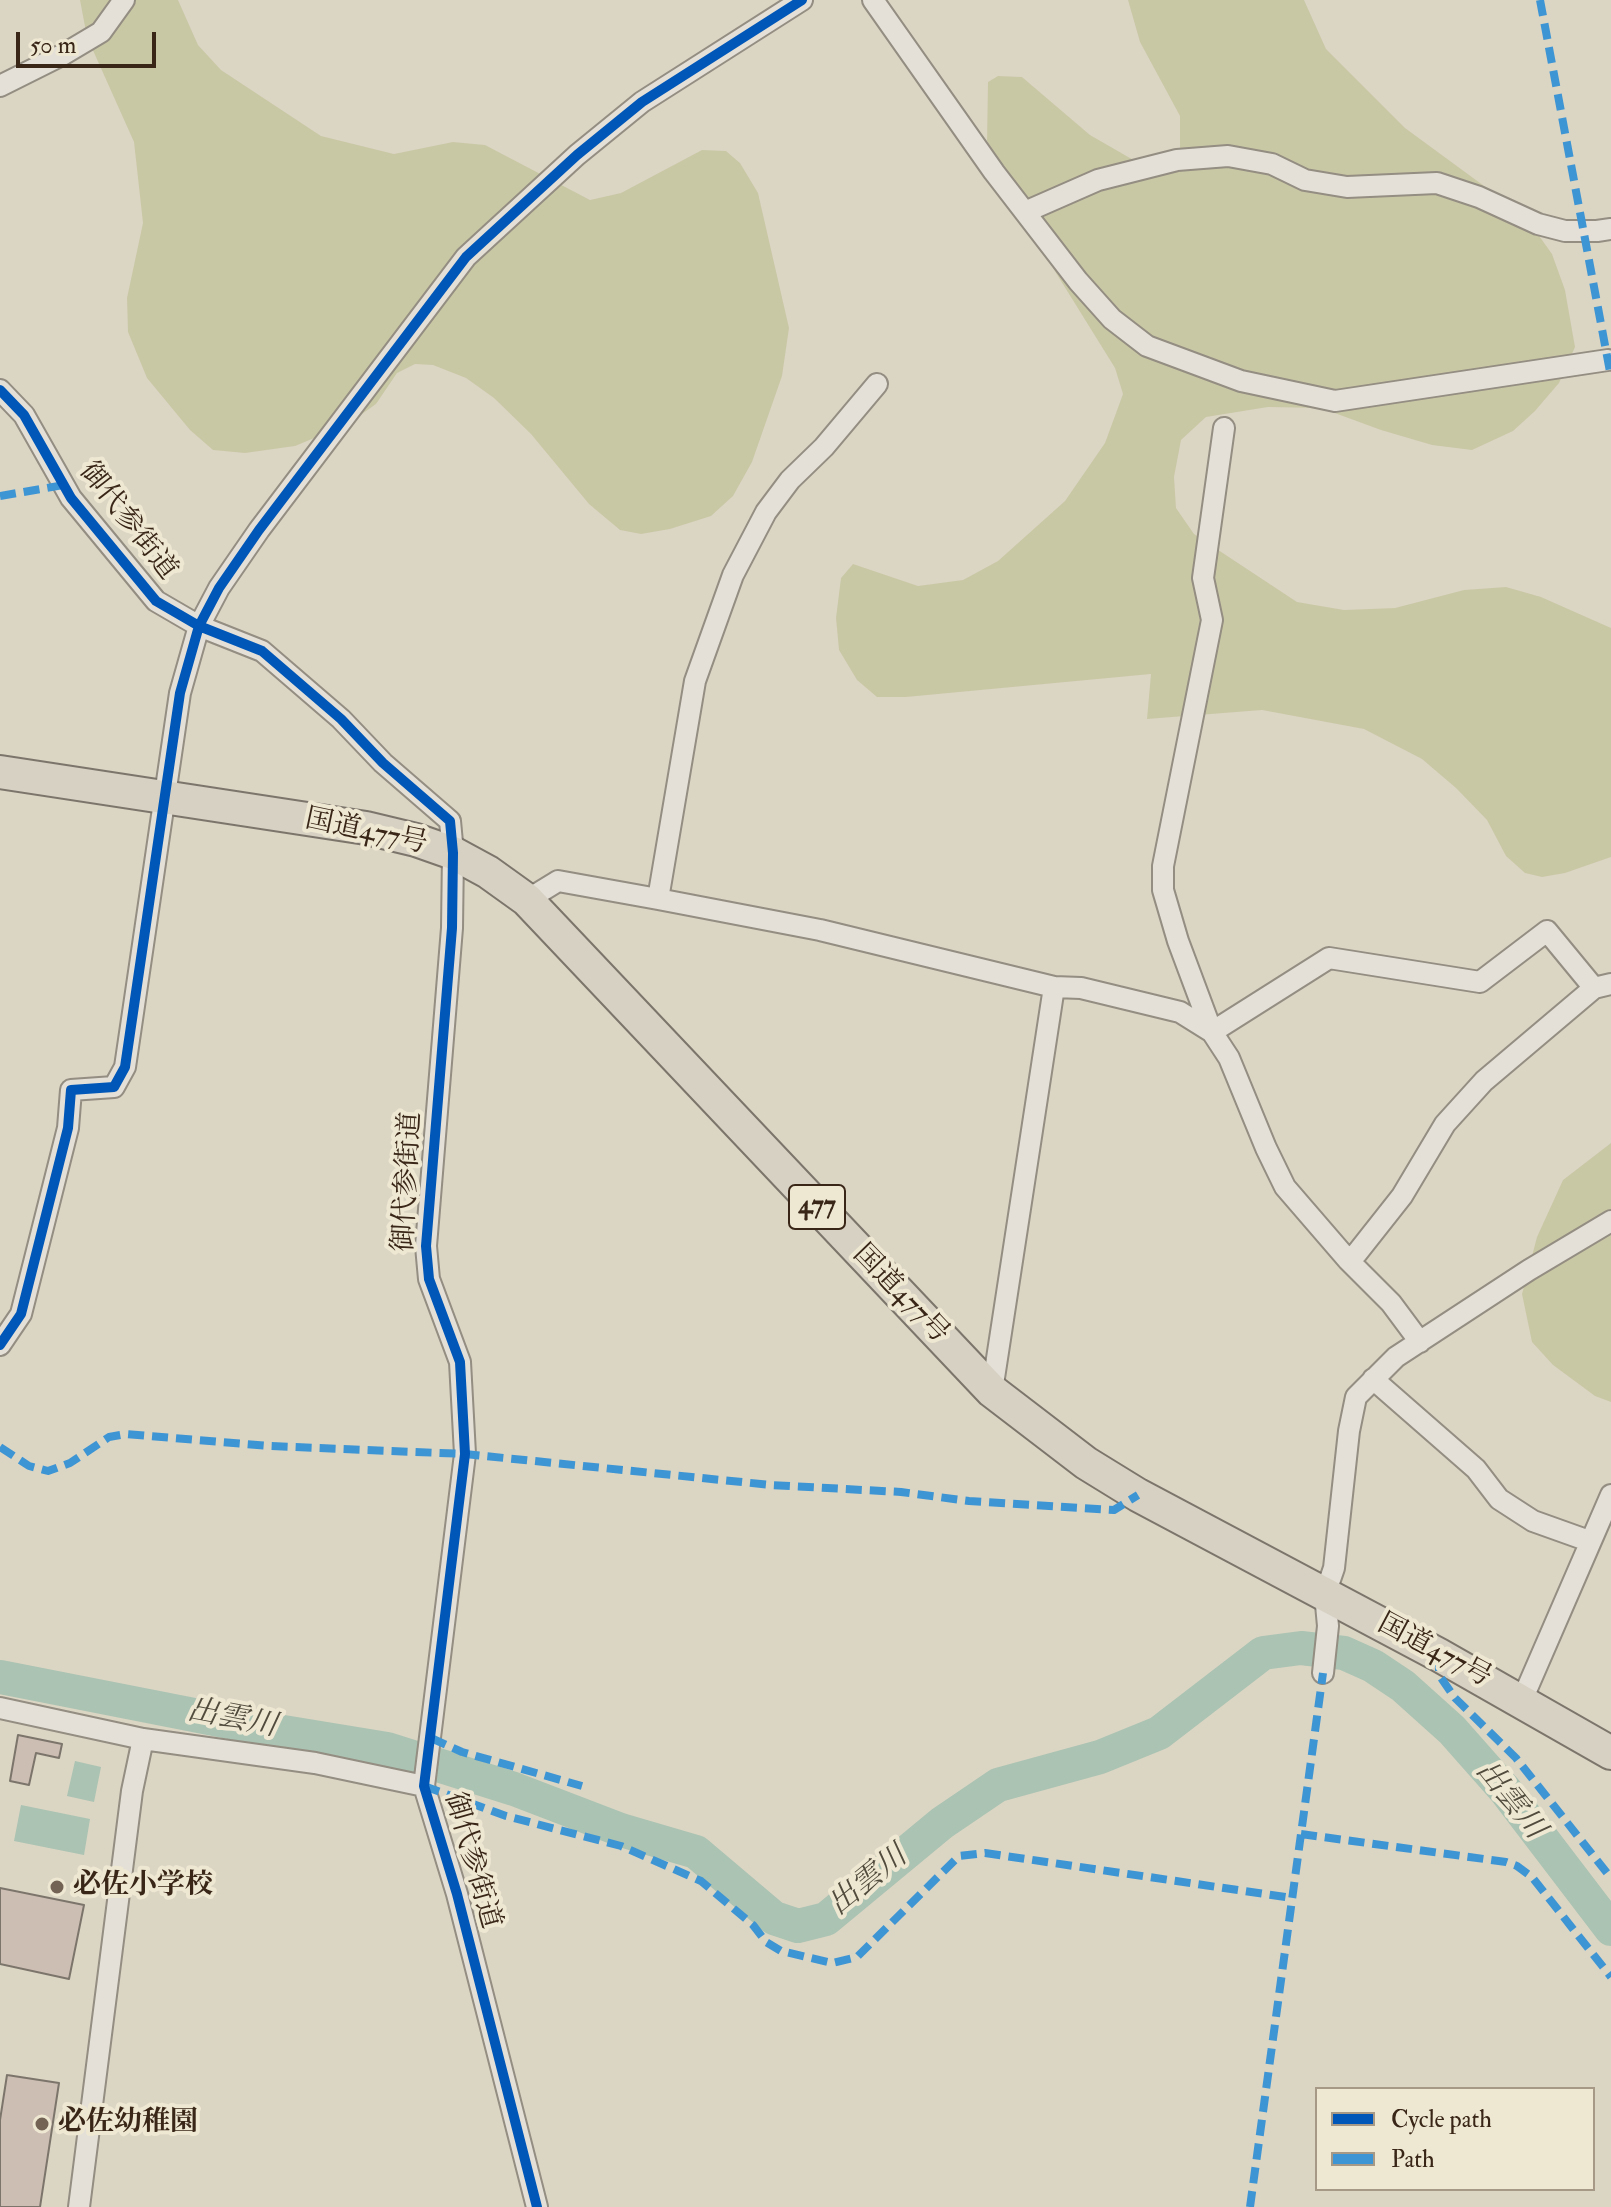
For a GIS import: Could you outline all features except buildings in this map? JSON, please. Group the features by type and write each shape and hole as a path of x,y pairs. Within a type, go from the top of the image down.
{"highway":[{"name":"国道477号","path":"0,772 366,828 453,853 488,872 527,900 992,1391 1086,1463 1138,1495 1522,1700 1611,1753"}],"street":[{"path":"0,86 101,32 124,0"},
{"path":"0,1345 21,1314 68,1128 71,1090 114,1087 125,1067 180,693 199,626 219,588 259,530 466,257 577,155 642,102 802,0"},
{"path":"873,0 1078,281 1112,319 1147,346 1241,381 1335,401 1608,360"},
{"path":"1025,212 1098,180 1177,160 1228,156 1272,164 1305,180 1347,187 1437,183 1479,197 1538,224 1565,231 1611,229"},
{"path":"658,899 695,681 733,575 766,512 790,480 824,447 877,384"},
{"name":"御代参街道","path":"0,390 24,415 71,498 156,601 199,626 262,651 341,719 383,763 450,821 453,853 452,928 426,1246 429,1279 460,1362 465,1454 425,1780 465,1923 537,2207"},
{"path":"1224,428 1203,578 1212,620 1163,866 1163,890 1178,941 1212,1032 1229,1058 1285,1187 1348,1260 1391,1303 1420,1342"},
{"path":"527,900 558,881 820,930 1054,987 1081,988 1180,1012 1212,1032"},
{"path":"1212,1032 1329,958 1480,982 1547,931 1602,986 1484,1081 1445,1124 1402,1196 1348,1260"},
{"path":"992,1391 1054,987"},
{"path":"1323,1673 1328,1626 1325,1594 1334,1568 1349,1431 1356,1397 1396,1357 1529,1270 1611,1221"},
{"path":"1373,1379 1476,1469 1499,1499 1533,1521 1589,1541"},
{"path":"1522,1700 1611,1495"},
{"path":"0,1708 143,1739 425,1780"},
{"path":"79,2207 132,1791 143,1739"}],"shaded area":[{"path":"80,0 178,0 198,45 221,70 321,136 394,154 453,142 485,145 590,200 621,193 702,150 726,151 740,163 758,193 789,328 782,376 752,462 733,496 711,516 670,529 641,534 620,530 589,504 531,434 494,398 466,378 433,365 415,364 397,373 376,404 348,424 295,446 245,453 213,450 190,430 147,378 128,332 127,298 143,223 134,142 87,37"},
{"path":"1128,0 1304,0 1326,49 1405,128 1525,216 1552,254 1565,290 1575,347 1559,383 1513,431 1472,450 1432,445 1321,408 1268,407 1206,417 1181,440 1174,477 1176,508 1194,534 1297,602 1344,610 1395,608 1464,590 1506,587 1541,597 1611,628 1611,857 1565,873 1542,877 1525,873 1506,856 1487,820 1456,788 1422,759 1364,729 1262,710 1147,719 1151,674 906,697 877,697 857,680 839,650 836,618 841,578 853,564 918,586 963,580 998,561 1065,501 1105,443 1123,394 1115,368 1043,252 987,141 988,82 998,76 1022,77 1090,135 1156,173 1176,171 1180,150 1180,116 1140,42"},
{"path":"1611,1143 1611,1402 1595,1396 1553,1365 1532,1342 1522,1294 1537,1237 1563,1180"},
{"path":"75,1761 101,1767 94,1802 67,1796"},
{"path":"21,1805 90,1819 84,1855 14,1841"}],"waterway":[{"name":"出雲川","path":"0,1677 265,1729 387,1749 514,1789 621,1830 696,1852 774,1918 798,1926 826,1919 942,1823 998,1785 1100,1757 1159,1733 1263,1653 1301,1648 1344,1653 1373,1666 1403,1686 1452,1730 1505,1790 1611,1929"}],"marked path":[{"path":"1540,0 1611,377"},
{"path":"0,496 64,485"},
{"path":"0,1447 29,1466 48,1471 70,1463 109,1437 126,1434 270,1446 465,1454 771,1485 901,1492 969,1501 1114,1510 1138,1495"},
{"path":"1439,1655 1439,1675 1455,1698 1516,1758 1611,1878"},
{"path":"1250,2207 1323,1673"},
{"path":"431,1738 462,1752 582,1786"},
{"path":"424,1786 506,1816 621,1846 701,1881 753,1925 766,1942 781,1951 832,1963 857,1957 959,1856 985,1853 1292,1898"},
{"path":"1301,1834 1517,1866 1532,1877 1611,1977"}],"cycle path":[{"path":"0,1345 21,1314 68,1128 71,1090 114,1087 125,1067 180,693 199,626 219,588 259,530 466,257 577,155 642,102 802,0"},
{"path":"0,390 24,415 71,498 156,601 199,626 262,651 341,719 383,763 450,821 453,853 452,928 426,1246 429,1279 460,1362 465,1454 424,1786 457,1894 537,2207"}],"place":[{"name":"必佐小学校","path":"57,1887"},
{"name":"必佐幼稚園","path":"42,2124"}]}
